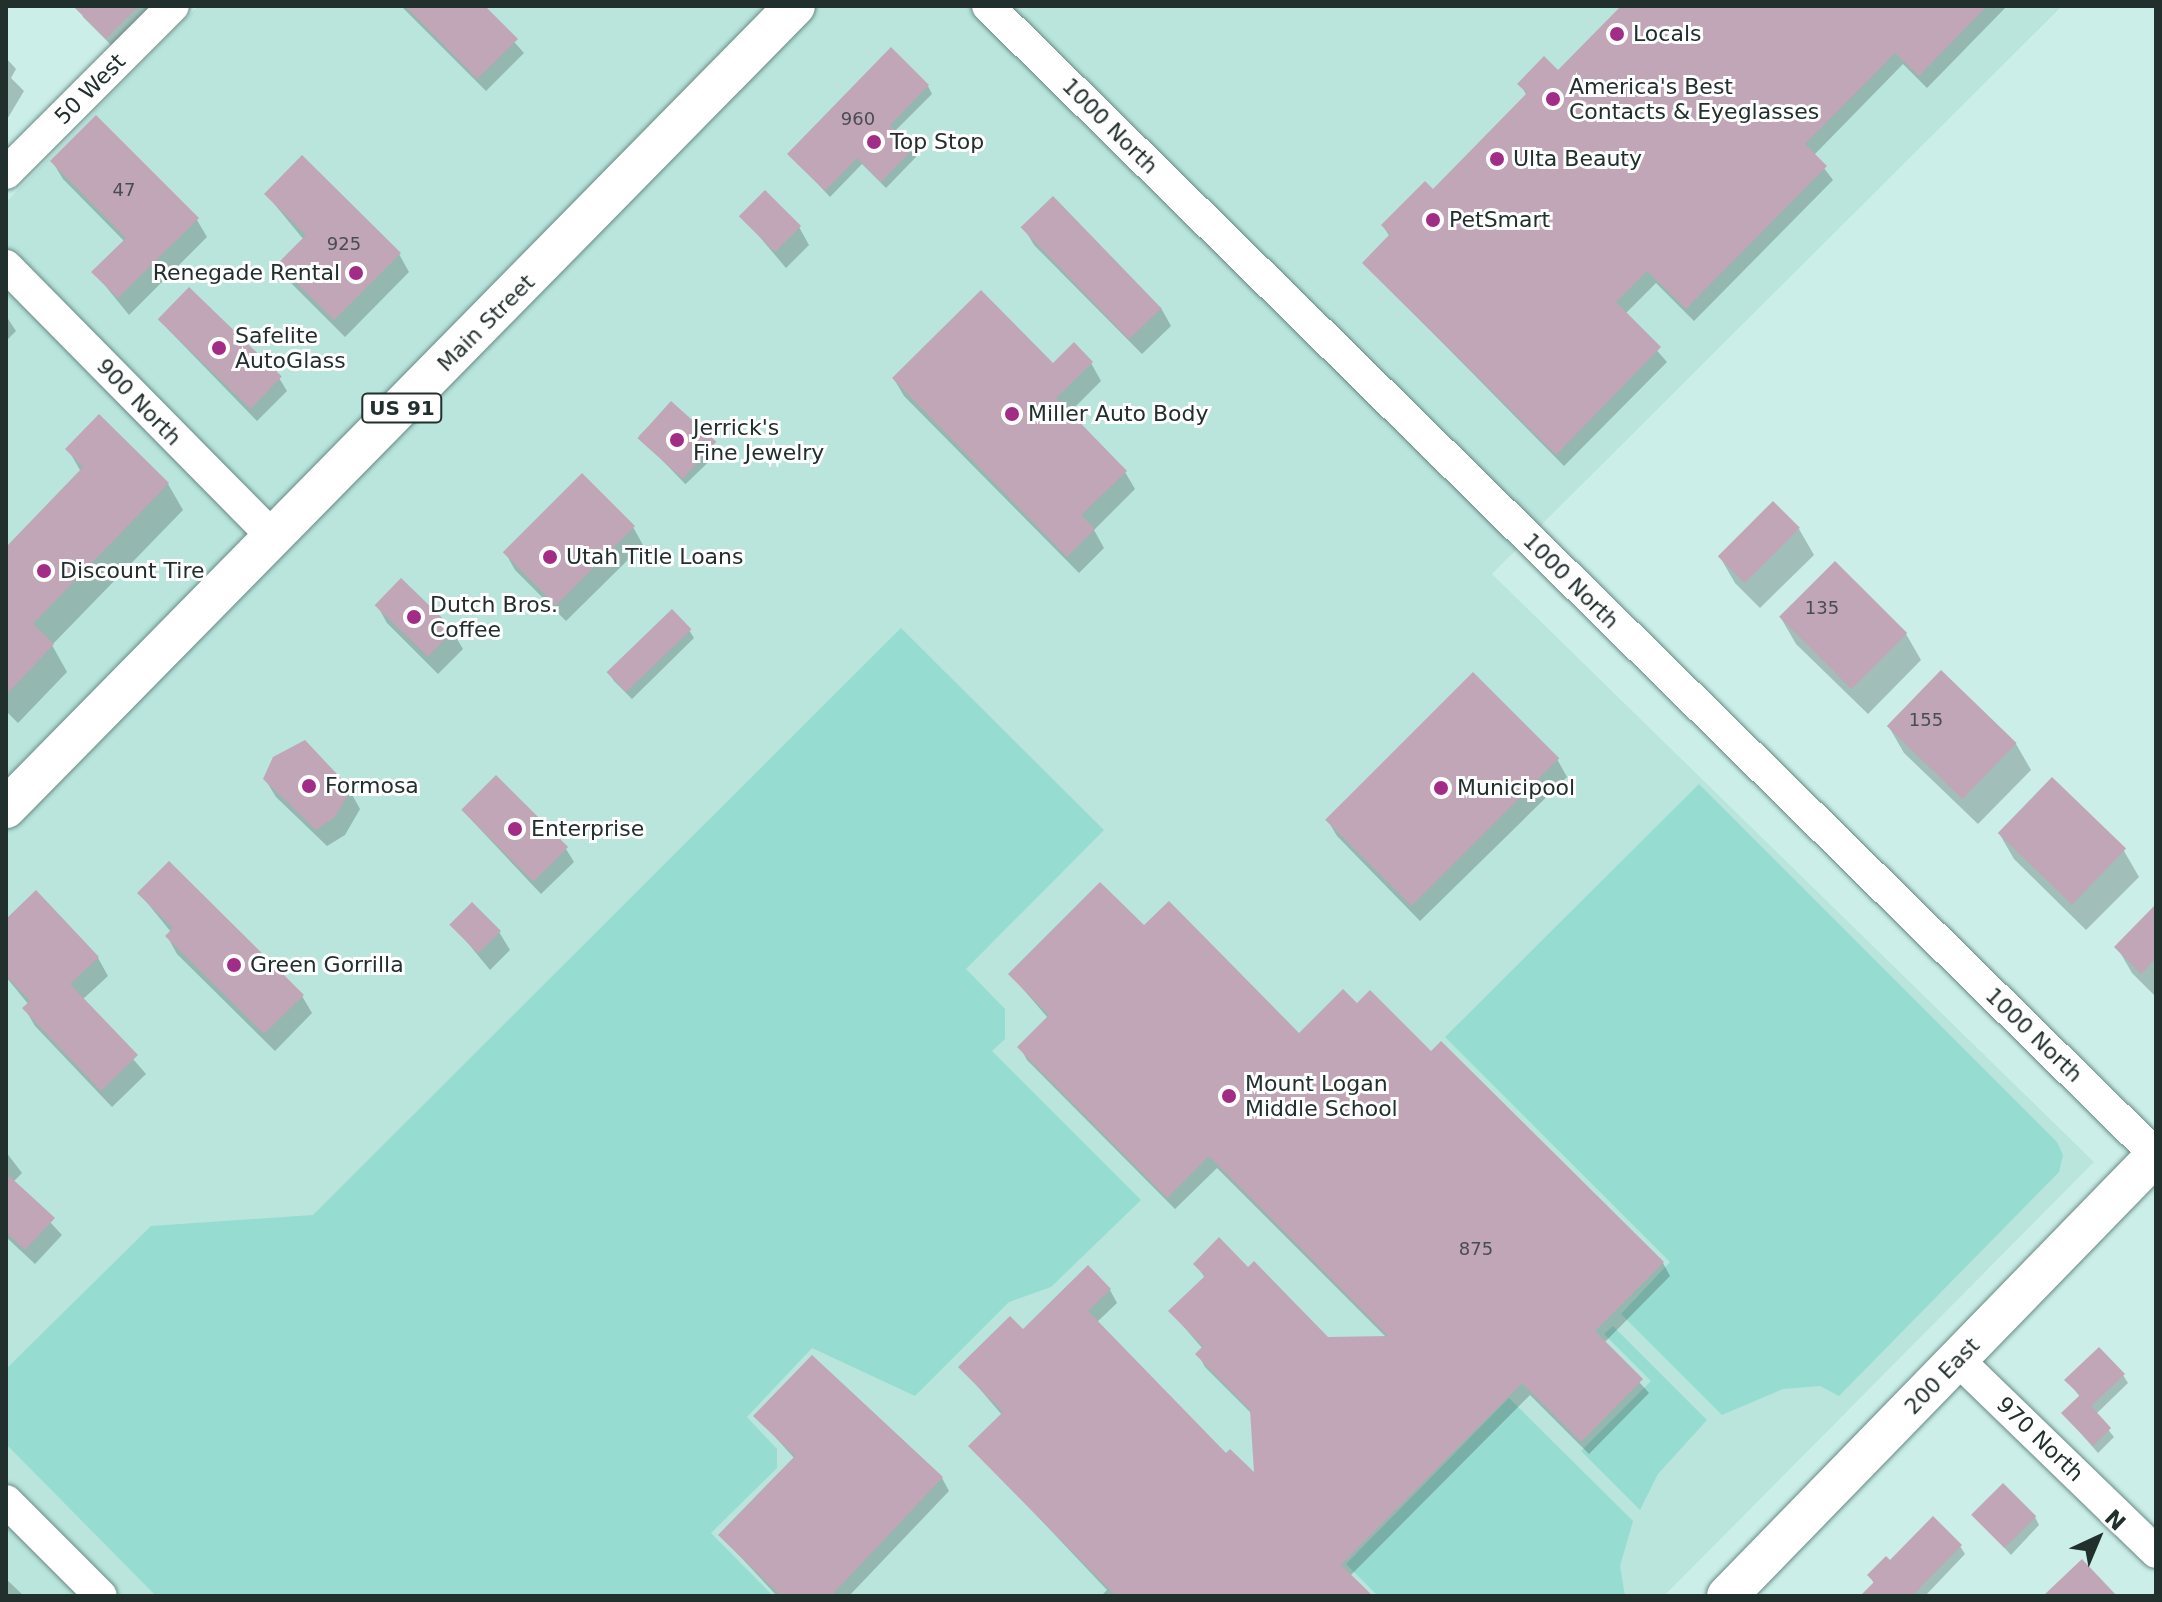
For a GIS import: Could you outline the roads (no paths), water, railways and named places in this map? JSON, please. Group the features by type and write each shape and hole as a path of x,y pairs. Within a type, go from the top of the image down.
{"main road":[{"name":"Main Street","path":"6,808 795,6"},
{"name":"200 East","path":"1727,1596 2156,1155"}],"street":[{"name":"50 West","path":"6,173 173,6"},
{"name":"1000 North","path":"988,6 2156,1155"},
{"name":"900 North","path":"6,266 273,537"},
{"name":"970 North","path":"1957,1359 2156,1552"},
{"path":"6,1501 101,1596"}],"place":[{"name":"Locals","path":"1617,34"},
{"name":"America's Best Contacts & Eyeglasses","path":"1553,99"},
{"name":"Top Stop","path":"874,142"},
{"name":"Ulta Beauty","path":"1497,159"},
{"name":"PetSmart","path":"1433,220"},
{"name":"Renegade Rental","path":"356,273"},
{"name":"Safelite AutoGlass","path":"219,348"},
{"name":"Miller Auto Body","path":"1012,414"},
{"name":"Jerrick's Fine Jewelry","path":"677,440"},
{"name":"Utah Title Loans","path":"550,557"},
{"name":"Discount Tire","path":"44,571"},
{"name":"Dutch Bros. Coffee","path":"414,617"},
{"name":"Formosa","path":"309,786"},
{"name":"Municipool","path":"1441,788"},
{"name":"Enterprise","path":"515,829"},
{"name":"Green Gorrilla","path":"234,965"},
{"name":"Mount Logan Middle School","path":"1229,1096"}]}
